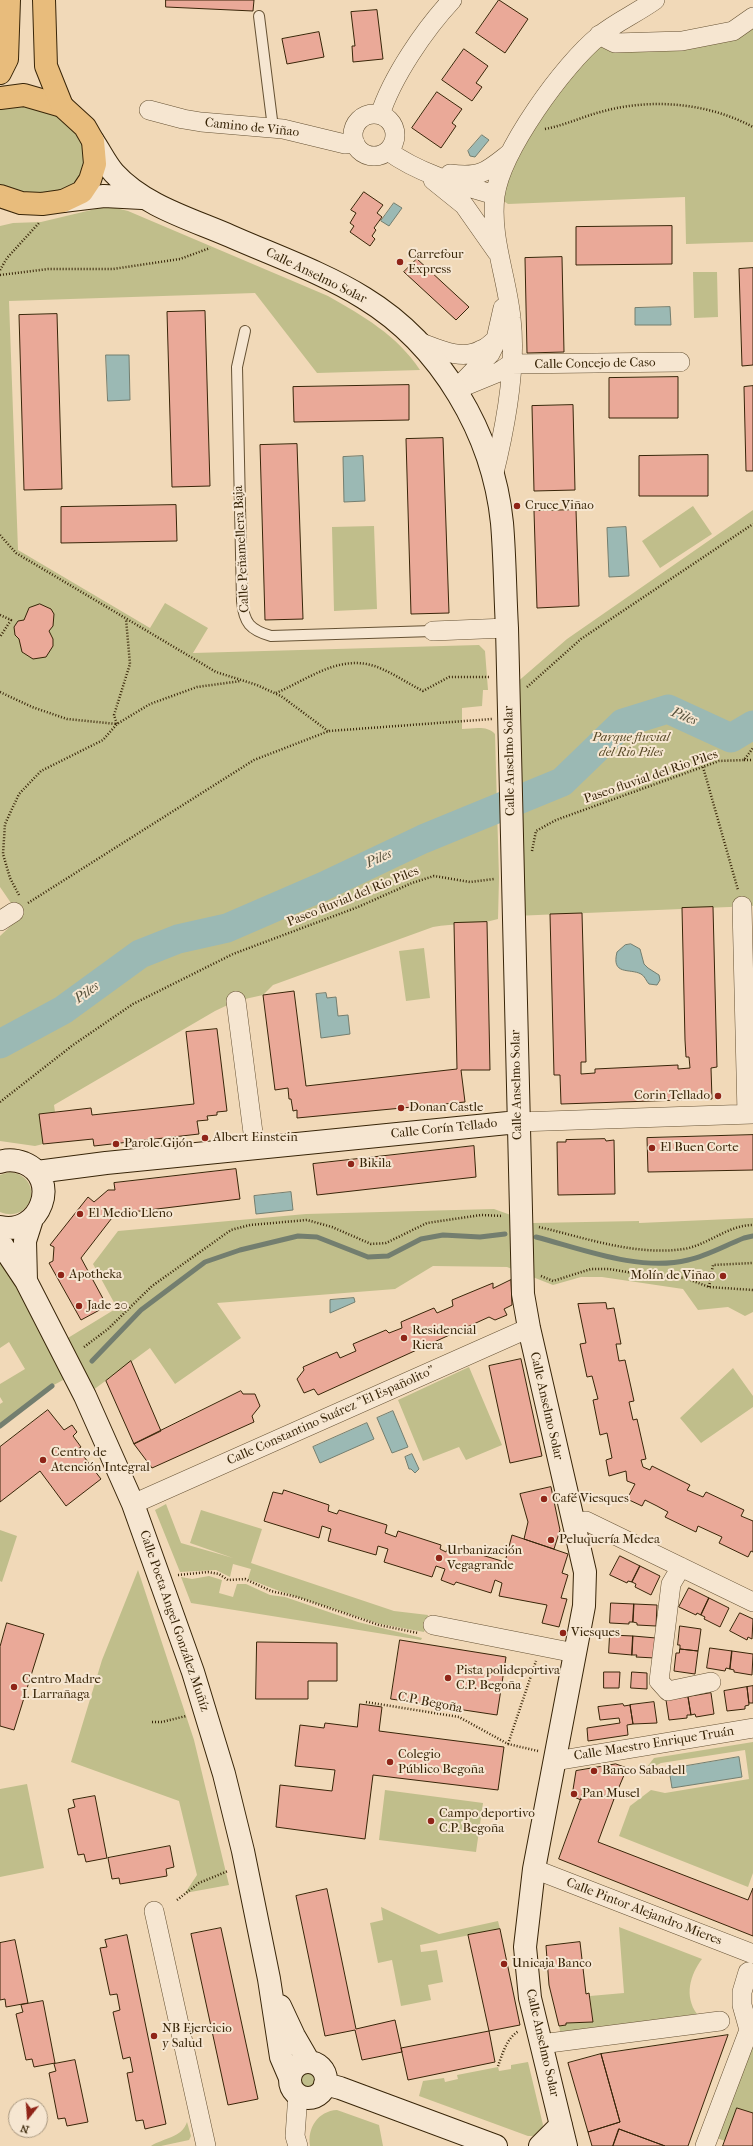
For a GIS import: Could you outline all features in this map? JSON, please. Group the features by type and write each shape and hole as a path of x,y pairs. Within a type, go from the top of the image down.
{"main road":[{"path":"0,73 7,59 9,0"},
{"path":"44,0 46,66 62,106"},
{"path":"0,98 24,95 62,106 86,127 93,141 95,164 90,180 82,192 64,201 42,204 21,203 0,196"},
{"name":"Calle Anselmo Solar","path":"93,141 114,173 142,198 363,297 392,317 420,342 456,389 482,441 493,477 502,522 507,628 518,1122 512,1212 521,1259 523,1294 529,1328 585,1572 584,1606 575,1653 550,1756 525,1948 530,1998 566,2146"},
{"name":"Calle Anselmo Solar","path":"64,201 104,196 142,198"},
{"path":"0,210 21,203"},
{"name":"Calle Corín Tellado","path":"37,1172 106,1163 518,1122"},
{"path":"2,1160 17,1160 28,1165 37,1172 43,1187 43,1199"},
{"name":"Calle Corín Tellado","path":"32,1219 40,1210 43,1199 60,1182 106,1163"},
{"path":"0,1227 16,1228 32,1219"},
{"name":"Calle Poeta Angel González Muñíz","path":"26,1281 25,1241 32,1219"},
{"name":"Calle Poeta Angel González Muñíz","path":"2,1250 26,1281 85,1396 133,1504 193,1672 224,1774 243,1851 269,1979 280,2057 294,2086"},
{"name":"Calle Poeta Angel González Muñíz","path":"269,1979 294,2036 309,2062"},
{"path":"309,2062 320,2067 326,2078 325,2084 319,2093 309,2098 294,2086 293,2070 297,2065 309,2062"},
{"path":"325,2084 340,2088 496,2146"},
{"path":"540,2146 561,2125"}],"street":[{"path":"380,115 384,100 402,68 452,0"},
{"path":"493,477 504,434 511,364 512,320 506,282 495,237 495,200 512,151 548,92 575,59 599,35 655,0"},
{"path":"599,35 615,43 682,41 733,31 753,17"},
{"name":"Camino de Viñao","path":"149,110 201,122 273,128 345,144 355,143"},
{"path":"380,115 388,120 395,131 394,141 388,151 376,156 369,156 360,151 355,143 354,129 357,123 364,116 380,115"},
{"path":"388,151 402,162 495,200"},
{"path":"422,171 471,177 491,168 512,151"},
{"path":"422,171 464,206 499,255"},
{"path":"453,197 495,200"},
{"path":"456,389 490,354 496,339 501,319 506,282"},
{"path":"420,342 449,352 466,354 481,351 496,339"},
{"name":"Calle Concejo de Caso","path":"511,364 680,362"},
{"path":"456,389 499,372 511,364"},
{"name":"Calle Peñamellera Baja","path":"433,631 507,628"},
{"path":"742,906 750,1114"},
{"path":"236,1001 255,1148"},
{"name":"Calle Corín Tellado","path":"518,1122 750,1114"},
{"name":"Calle Constantino Suárez \"El Españolito\"","path":"133,1504 529,1328"},
{"path":"574,1523 586,1521 753,1602"},
{"path":"681,1567 671,1584 659,1681 668,1691 711,1682"},
{"path":"433,1626 575,1653"},
{"name":"Calle Maestro Enrique Truán","path":"550,1756 753,1728"},
{"name":"Calle Pintor Alejandro Mieres","path":"534,1870 751,1963"},
{"path":"154,1911 206,2146"},
{"path":"705,2146 749,2030 742,2005 742,1992 751,1963"},
{"path":"541,2044 720,2021"},
{"path":"294,2086 296,2136 298,2146"}],"lane":[{"path":"259,16 273,128"},
{"name":"Calle Peñamellera Baja","path":"245,331 237,367 242,601 243,613 249,625 257,632 271,636 433,631"}],"path":[{"path":"540,130 561,126 604,111 645,105 694,106 736,118 753,127"},
{"path":"0,270 6,258 40,222"},
{"path":"0,275 48,269 113,269 180,259 211,248 214,242"},
{"path":"524,689 581,639 753,524"},
{"path":"0,535 16,553 216,672 276,694 328,731"},
{"path":"0,615 11,620 0,638"},
{"path":"117,724 114,715 130,664 126,618"},
{"path":"276,694 327,668 347,662 361,663 382,668 423,691 449,677 490,677"},
{"path":"243,681 197,687 150,704 117,724 103,740 41,771 19,794 5,824 3,854 10,878 13,913 254,760 328,731 492,719"},
{"path":"0,692 32,707 68,719 117,724"},
{"path":"744,760 753,748"},
{"name":"Paseo fluvial del Rio Piles","path":"532,854 536,832 556,820 719,762 753,760"},
{"path":"703,767 742,906"},
{"name":"Paseo fluvial del Rio Piles","path":"0,1102 72,1046 133,1004 233,954 358,907 412,883 434,876 470,882 513,877"},
{"path":"84,1347 108,1329 152,1286 231,1230 250,1225 307,1220 332,1227 371,1244 386,1243 427,1223 512,1212"},
{"path":"533,1225 636,1250 685,1249 741,1225 753,1225"},
{"path":"521,1259 553,1281 591,1269 609,1269 651,1276 685,1278 709,1287 753,1290"},
{"path":"709,1287 713,1265 753,1263"},
{"path":"175,1569 178,1575 208,1572 218,1574 228,1580 246,1579 271,1591 297,1597 379,1625 423,1635 433,1626"},
{"path":"508,1744 540,1647"},
{"name":"C.P. Begoña","path":"366,1702 459,1717 508,1744 550,1756"},
{"path":"152,1722 162,1722 186,1716"},
{"path":"177,1900 199,1883 229,1871"},
{"path":"498,2066 514,2034 525,2028"}],"green space":[{"path":"753,17 753,242 686,244 685,197 508,204 495,195 506,164 599,35 682,41"},
{"path":"0,98 62,106 93,141 82,192 0,196"},
{"path":"108,206 128,211 328,296 354,311 390,336 401,346 420,370 317,373 255,293 9,301 18,550 150,628 165,603 208,628 193,653 479,645 485,651 488,690 483,690 482,706 462,708 462,729 484,728 495,734 499,878 498,919 433,927 273,985 263,995 236,1001 215,1011 54,1105 55,1112 39,1114 43,1144 35,1146 0,1141 0,936 18,919 13,906 0,887 0,226 13,223 41,222"},
{"path":"693,272 717,272 718,317 694,318"},
{"path":"693,506 712,534 660,568 642,541"},
{"name":"Parque fluvial del Rio Piles","path":"753,510 753,906 514,916 508,690 567,639"},
{"path":"374,526 377,609 334,611 332,527"},
{"path":"424,948 430,998 406,1001 399,951"},
{"path":"10,1172 21,1176 28,1182 31,1190 30,1199 27,1206 20,1212 11,1214 0,1212 0,1175"},
{"path":"494,1209 533,1223 639,1221 639,1223 753,1218 753,1312 745,1316 728,1307 698,1310 683,1289 602,1277 581,1277 553,1285 507,1267 433,1266 395,1289 217,1303 241,1338 175,1384 150,1348 85,1396 74,1374 52,1386 0,1426 0,1404 3,1402 0,1397 0,1384 25,1369 9,1342 0,1348 0,1255 58,1344 117,1308 93,1264 118,1231 306,1214"},
{"path":"469,1367 502,1445 466,1460 459,1447 423,1461 398,1400"},
{"path":"733,1368 753,1396 753,1407 701,1443 680,1418"},
{"path":"166,1504 181,1543 233,1558 190,1543 201,1510 262,1529 251,1563 394,1611 428,1615 424,1632 380,1624 282,1592 248,1579 251,1569 233,1564 230,1577 216,1570 180,1572 155,1510"},
{"path":"0,1530 17,1536 2,1582 0,1581"},
{"path":"138,1570 194,1740 229,1885 185,1893 197,1875 179,1801 71,1762 102,1660"},
{"path":"209,1576 222,1580 219,1593 233,1597 237,1584 246,1584 270,1595 285,1597 358,1622 422,1638 421,1640 191,1603 181,1577 192,1579"},
{"path":"753,1742 753,1873 748,1887 619,1836 630,1806 651,1790 665,1793 749,1779 745,1750 661,1763 643,1772 654,1758"},
{"path":"27,1784 44,1868 0,1877 0,1789"},
{"name":"Campo deportivo C.P. Begoña","path":"385,1790 483,1803 476,1852 379,1840"},
{"path":"381,1907 439,1934 498,1921 500,1929 420,1945 421,1952 437,1950 443,1982 428,1985 431,2000 401,2006 392,1960 378,1963 370,1923 383,1920"},
{"path":"619,1927 702,1959 694,1972 690,1986 691,2000 697,2014 561,2035 559,2026 566,2025 566,2023 593,2022 590,1996 624,1993"},
{"path":"753,2039 753,2113 737,2108 725,2141 717,2138"},
{"path":"528,2062 543,2125 542,2128 533,2136 528,2136 419,2096 423,2081 444,2078 445,2082 458,2079 457,2075 498,2067 499,2071 511,2069 511,2065"},
{"path":"305,2067 315,2069 320,2077 318,2087 310,2092 300,2091 296,2072"},
{"path":"337,2110 379,2125 383,2146 310,2146 310,2133 315,2122 324,2114"},
{"path":"187,2122 191,2136 189,2140 161,2146 151,2146 177,2135 185,2127"}],"water":[{"path":"482,135 489,140 475,157 470,156 468,151"},
{"path":"394,203 402,208 389,226 381,221"},
{"path":"670,307 671,325 635,325 635,308"},
{"path":"106,355 129,355 130,400 108,401"},
{"path":"363,456 365,501 344,502 343,457"},
{"path":"626,527 629,576 609,577 607,528"},
{"path":"631,944 640,949 644,964 659,975 660,980 657,985 649,984 644,976 637,972 623,970 617,965 617,952 625,945"},
{"path":"326,993 327,998 336,997 338,1016 348,1015 350,1034 321,1038 316,994"},
{"path":"291,1192 293,1210 256,1214 254,1196"},
{"path":"354,1298 355,1302 330,1313 330,1300"},
{"path":"393,1411 408,1447 392,1453 377,1418"},
{"path":"367,1423 374,1439 320,1463 313,1447"},
{"path":"412,1454 419,1469 415,1473 409,1469 405,1457"},
{"path":"739,1757 742,1777 672,1788 669,1769"}],"building":[{"path":"166,0 254,0 253,11 166,7"},
{"path":"499,0 528,19 505,53 476,33"},
{"path":"377,10 383,59 353,62 352,46 355,46 351,12"},
{"path":"319,32 324,57 287,64 282,39"},
{"path":"464,49 488,66 476,83 482,87 472,101 442,80"},
{"path":"437,92 462,109 452,123 456,126 441,148 412,128"},
{"path":"364,192 383,205 377,213 382,217 374,228 376,230 372,236 375,239 370,246 350,232 354,226 350,223 356,213 351,210"},
{"path":"672,226 672,264 576,265 576,227"},
{"path":"562,257 564,352 527,353 525,258"},
{"path":"417,259 469,307 456,320 404,272"},
{"path":"753,268 753,365 742,366 739,269"},
{"path":"205,311 210,486 172,487 167,312"},
{"path":"57,314 62,489 24,490 19,315"},
{"path":"678,377 678,418 609,418 609,378"},
{"path":"409,385 409,420 294,422 293,387"},
{"path":"753,386 753,471 746,471 744,387"},
{"path":"573,405 575,490 534,491 532,406"},
{"path":"443,438 449,613 411,614 406,439"},
{"path":"297,444 303,619 265,620 260,445"},
{"path":"708,455 708,496 639,496 639,456"},
{"path":"176,505 177,541 61,543 61,507"},
{"path":"576,510 579,606 537,608 534,511"},
{"path":"40,604 51,609 54,614 53,626 49,631 53,639 53,646 46,657 33,659 22,652 19,639 15,635 14,627 18,621 24,620 29,608"},
{"path":"713,907 717,1067 711,1068 712,1099 561,1104 560,1075 554,1075 550,914 582,913 586,1062 581,1062 581,1074 595,1073 595,1069 678,1065 678,1069 690,1068 689,1057 686,1057 685,1040 682,908"},
{"path":"487,922 490,1070 461,1070 465,1102 297,1118 297,1110 293,1111 291,1099 289,1099 288,1088 275,1090 263,995 294,991 306,1086 457,1069 454,923"},
{"path":"217,1029 227,1111 217,1112 217,1115 207,1116 208,1120 197,1121 199,1134 94,1146 93,1139 43,1144 39,1114 91,1108 92,1115 194,1104 186,1032"},
{"path":"753,1135 753,1170 648,1172 647,1138"},
{"path":"605,1139 606,1141 614,1140 615,1194 558,1195 557,1142 566,1142 566,1140"},
{"path":"474,1146 476,1177 317,1195 313,1164"},
{"path":"236,1169 240,1199 115,1214 81,1258 107,1306 81,1320 49,1263 53,1261 54,1247 50,1245 88,1197 94,1202 108,1190 115,1190 114,1183"},
{"name":"Residencial Riera","path":"511,1280 512,1305 504,1309 507,1315 495,1320 489,1317 318,1395 314,1389 304,1393 297,1379 304,1370 303,1367 337,1352 340,1358 356,1351 353,1344 386,1330 389,1333 402,1328 401,1322 434,1308 437,1313 453,1306 452,1300 493,1283 493,1288"},
{"path":"606,1303 607,1309 614,1308 621,1344 616,1344 619,1361 625,1360 634,1401 629,1402 633,1420 637,1419 646,1459 641,1460 643,1467 650,1470 652,1466 690,1485 687,1490 703,1497 706,1492 744,1510 741,1516 753,1521 753,1552 751,1551 748,1557 719,1543 722,1537 698,1526 696,1532 665,1517 668,1512 645,1500 642,1506 627,1499 635,1484 627,1481 626,1471 609,1476 606,1460 612,1458 607,1433 600,1435 593,1400 598,1399 592,1376 587,1377 580,1344 586,1343 578,1304"},
{"path":"521,1359 542,1456 510,1463 489,1366"},
{"path":"131,1361 161,1431 134,1444 106,1381"},
{"path":"241,1391 243,1394 255,1394 260,1406 252,1416 254,1422 152,1468 134,1444"},
{"name":"Centro de Atención Integral","path":"48,1410 64,1430 72,1425 77,1432 73,1436 81,1447 78,1449 101,1479 66,1506 40,1471 0,1502 0,1447"},
{"path":"551,1487 560,1530 554,1549 524,1539 528,1522 520,1494"},
{"name":"Urbanización Vegagrande","path":"284,1490 329,1505 328,1511 337,1514 339,1510 387,1525 385,1533 396,1537 398,1531 441,1545 440,1549 446,1552 448,1548 454,1551 455,1547 505,1562 512,1535 568,1554 562,1573 568,1575 561,1598 567,1599 559,1627 542,1623 547,1605 499,1596 502,1583 495,1580 491,1593 456,1582 454,1585 441,1580 445,1569 436,1566 432,1577 384,1562 388,1549 378,1546 376,1555 328,1541 331,1529 322,1526 319,1538 264,1521 273,1492 282,1494"},
{"path":"620,1556 640,1566 632,1582 628,1581 627,1583 610,1575"},
{"path":"640,1566 660,1576 651,1595 635,1587 636,1584 632,1582"},
{"path":"689,1588 709,1598 701,1615 697,1613 696,1615 679,1607"},
{"path":"709,1598 729,1608 720,1627 704,1619 705,1617 701,1615"},
{"path":"611,1603 634,1604 633,1622 629,1622 629,1624 610,1623"},
{"path":"634,1604 657,1605 656,1626 637,1625 637,1623 633,1622"},
{"path":"740,1613 753,1619 752,1639 748,1637 747,1640 730,1631"},
{"name":"Centro Madre I. Larrañaga","path":"7,1623 44,1634 14,1730 0,1726 0,1647"},
{"path":"680,1626 701,1629 698,1651 680,1649 680,1645 678,1645"},
{"path":"610,1635 633,1636 632,1655 609,1653"},
{"path":"633,1636 656,1638 655,1658 636,1657 637,1655 632,1655"},
{"name":"Pista polideportiva C.P. Begoña","path":"400,1640 506,1657 497,1715 391,1699"},
{"path":"257,1642 337,1643 337,1681 308,1681 308,1699 256,1699"},
{"path":"710,1648 732,1651 730,1669 726,1668 725,1671 707,1668"},
{"path":"680,1649 698,1651 695,1674 674,1671 676,1653 679,1653"},
{"path":"732,1651 753,1654 752,1675 734,1672 734,1670 730,1669"},
{"path":"604,1672 620,1672 619,1688 604,1688"},
{"path":"632,1672 647,1673 647,1689 631,1688"},
{"path":"753,1686 753,1703 749,1703 747,1687"},
{"path":"747,1687 749,1705 745,1706 745,1709 727,1711 724,1691"},
{"path":"711,1693 714,1714 696,1717 695,1714 691,1715 688,1697"},
{"path":"688,1697 691,1715 687,1715 687,1718 669,1720 666,1700"},
{"path":"654,1702 657,1723 633,1724 630,1705"},
{"path":"360,1704 382,1707 379,1731 504,1747 498,1790 373,1775 365,1839 276,1827 280,1785 332,1791 335,1770 295,1766 300,1725 324,1728 325,1723 357,1727"},
{"path":"623,1704 624,1706 630,1705 633,1724 627,1725 628,1735 588,1741 587,1728 620,1723 619,1718 600,1720 598,1707"},
{"path":"616,1764 627,1768 614,1799 585,1788 581,1800 572,1796 576,1771"},
{"path":"585,1788 614,1799 598,1842 748,1900 753,1888 753,1936 559,1859"},
{"path":"95,1796 107,1858 86,1862 84,1854 78,1855 68,1809 75,1807 73,1800"},
{"path":"170,1846 174,1867 166,1869 167,1876 120,1884 119,1878 112,1879 108,1858"},
{"path":"327,1889 356,2029 395,2020 402,2052 362,2060 355,2030 325,2036 296,1896"},
{"path":"221,1928 258,2099 228,2105 191,1934"},
{"path":"500,1929 520,2025 489,2031 468,1935"},
{"path":"127,1935 166,2124 145,2129 143,2120 136,2121 127,2073 133,2072 130,2057 123,2059 113,2012 120,2010 117,1994 110,1995 100,1948 107,1947 105,1940"},
{"path":"15,1940 28,2003 6,2007 5,1999 0,2000 0,1943"},
{"path":"580,1942 586,1994 589,1993 593,2022 566,2023 566,2025 559,2026 549,1985 546,1946"},
{"path":"43,2001 55,2063 34,2067 32,2059 26,2060 16,2014 23,2012 21,2005"},
{"path":"489,2031 495,2062 408,2080 401,2048"},
{"path":"728,2035 688,2146 665,2146 619,2129 613,2146 592,2146 588,2132 620,2122 601,2054"},
{"path":"601,2054 620,2122 588,2132 568,2063"},
{"path":"75,2060 88,2122 67,2126 65,2118 58,2119 49,2073 56,2071 54,2064"},
{"path":"737,2108 753,2113 753,2146 723,2146"},
{"path":"619,2129 665,2146 613,2146"}],"waterway":[{"name":"Piles","path":"0,1044 63,1010 140,954 178,939 227,928 324,886 423,839 562,782 623,723 668,709 731,738 753,725"},
{"path":"92,1361 141,1310 205,1262 240,1250 298,1236 317,1237 368,1257 388,1256 421,1239 443,1235 480,1237 505,1234"},
{"path":"536,1237 611,1258 650,1263 670,1263 695,1258 744,1238 753,1236"},
{"path":"0,1426 52,1386"}],"place":[{"name":"Carrefour Express","path":"400,262"},
{"name":"Cruce Viñao","path":"517,506"},
{"name":"Corin Tellado","path":"718,1096"},
{"name":"Donan Castle","path":"401,1108"},
{"name":"Albert Einstein","path":"205,1138"},
{"name":"Parole Gijón","path":"116,1144"},
{"name":"El Buen Corte","path":"652,1148"},
{"name":"Bikila","path":"351,1164"},
{"name":"El Medio Lleno","path":"80,1214"},
{"name":"Apotheka","path":"61,1275"},
{"name":"Molín de Viñao","path":"723,1276"},
{"name":"Jade 20","path":"79,1306"},
{"name":"Residencial Riera","path":"404,1338"},
{"name":"Centro de Atención Integral","path":"43,1460"},
{"name":"Café Viesques","path":"544,1499"},
{"name":"Peluquería Medea","path":"551,1540"},
{"name":"Urbanización Vegagrande","path":"439,1558"},
{"name":"Viesques","path":"563,1633"},
{"name":"Pista polideportiva C.P. Begoña","path":"448,1678"},
{"name":"Centro Madre I. Larrañaga","path":"14,1687"},
{"name":"Colegio Público Begoña","path":"390,1762"},
{"name":"Banco Sabadell","path":"594,1771"},
{"name":"Pan Musel","path":"574,1794"},
{"name":"Campo deportivo C.P. Begoña","path":"431,1821"},
{"name":"Unicaja Banco","path":"504,1964"},
{"name":"NB Ejercicio y Salud","path":"154,2036"}]}
